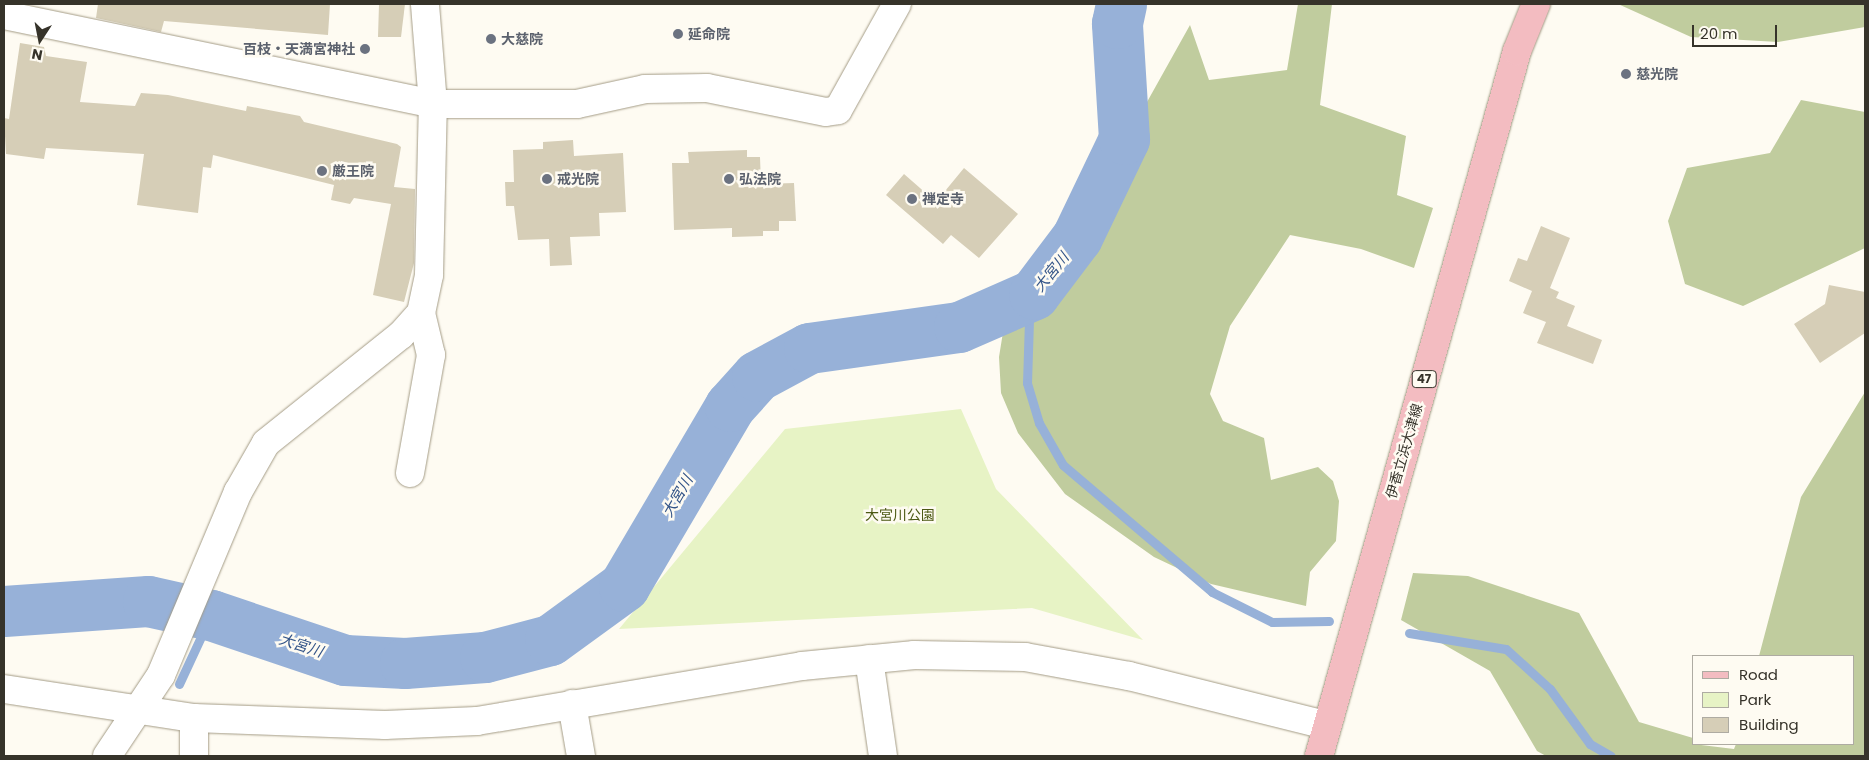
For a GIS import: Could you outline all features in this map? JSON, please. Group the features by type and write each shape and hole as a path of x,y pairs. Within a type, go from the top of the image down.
{"main road":[{"name":"伊香立浜大津線","path":"1319,756 1326,725 1517,50 1536,4"}],"street":[{"path":"410,473 431,355 421,313 429,275 433,104 426,4"},
{"path":"4,15 54,29 433,104 577,104 645,89 707,88 773,103 826,112 838,110 898,4"},
{"path":"107,756 135,710 161,676 207,575 238,492 266,443 400,335 421,313"},
{"path":"4,688 194,718 385,725 477,721 802,666 914,654 1025,657 1129,676 1326,725"},
{"path":"870,659 883,756"},
{"path":"572,704 581,756"},
{"path":"194,718 194,756"}],"green space":[{"path":"1298,4 1332,4 1320,105 1406,136 1397,195 1433,208 1414,268 1361,249 1290,235 1230,326 1210,394 1223,421 1264,438 1271,480 1318,467 1333,481 1339,501 1336,541 1310,572 1306,606 1211,584 1154,557 1065,494 1018,433 1001,393 999,357 1004,326 1041,307 1087,246 1147,102 1190,25 1209,80 1287,70"},
{"path":"1618,4 1865,4 1865,27 1778,42 1691,37"},
{"path":"1801,100 1865,112 1865,248 1743,306 1685,284 1668,221 1687,168 1770,153"},
{"path":"1865,392 1865,756 1546,756 1537,751 1490,671 1401,620 1413,573 1468,576 1579,613 1639,722 1692,738 1692,745 1734,749 1736,745 1854,745 1854,655 1759,655 1801,497"},
{"name":"大宮川公園","path":"961,409 996,489 1143,640 1032,608 619,629 785,429"}],"building":[{"path":"98,4 330,4 328,35 164,21 161,32 96,18"},
{"path":"379,4 405,4 401,37 378,37"},
{"path":"20,43 44,47 46,56 87,62 80,102 135,106 141,93 168,95 246,111 247,106 300,116 304,122 397,144 401,147 394,187 415,189 414,263 404,302 373,295 391,204 354,198 350,204 331,200 334,185 213,155 211,168 203,167 198,213 137,205 144,154 46,148 44,159 6,154 4,118 9,119"},
{"path":"573,140 574,156 623,153 626,212 599,213 600,236 570,237 572,265 550,266 549,239 518,240 514,206 506,206 505,182 514,182 513,150 543,149 543,142"},
{"path":"747,150 747,157 760,157 761,184 794,183 796,221 779,221 779,231 763,231 763,236 732,237 732,228 674,230 672,163 689,163 688,152"},
{"path":"964,168 1018,214 979,258 951,235 943,244 886,195 904,174 936,202"},
{"path":"1541,226 1570,238 1550,288 1559,292 1556,298 1575,306 1567,326 1602,340 1593,364 1537,343 1546,322 1523,313 1532,291 1509,281 1518,258 1527,261"},
{"path":"1829,285 1865,292 1865,333 1820,363 1794,324 1825,304"}],"waterway":[{"name":"大宮川","path":"4,611 148,601 211,615 345,660 405,663 485,657 550,640 624,586 730,406 757,376 809,348 959,327 1034,294 1077,237 1124,139 1117,23 1121,4"},
{"path":"1022,300 1029,320 1027,383 1039,423 1063,465 1212,592 1272,622 1329,621"},
{"path":"179,684 211,615"},
{"path":"1409,633 1506,649 1550,689 1590,744 1611,756"}],"place":[{"name":"延命院","path":"678,34"},
{"name":"大慈院","path":"491,39"},
{"name":"百枝・天満宮神社","path":"365,49"},
{"name":"慈光院","path":"1626,74"},
{"name":"厳王院","path":"322,171"},
{"name":"戒光院","path":"547,179"},
{"name":"弘法院","path":"729,179"},
{"name":"禅定寺","path":"912,199"}]}
